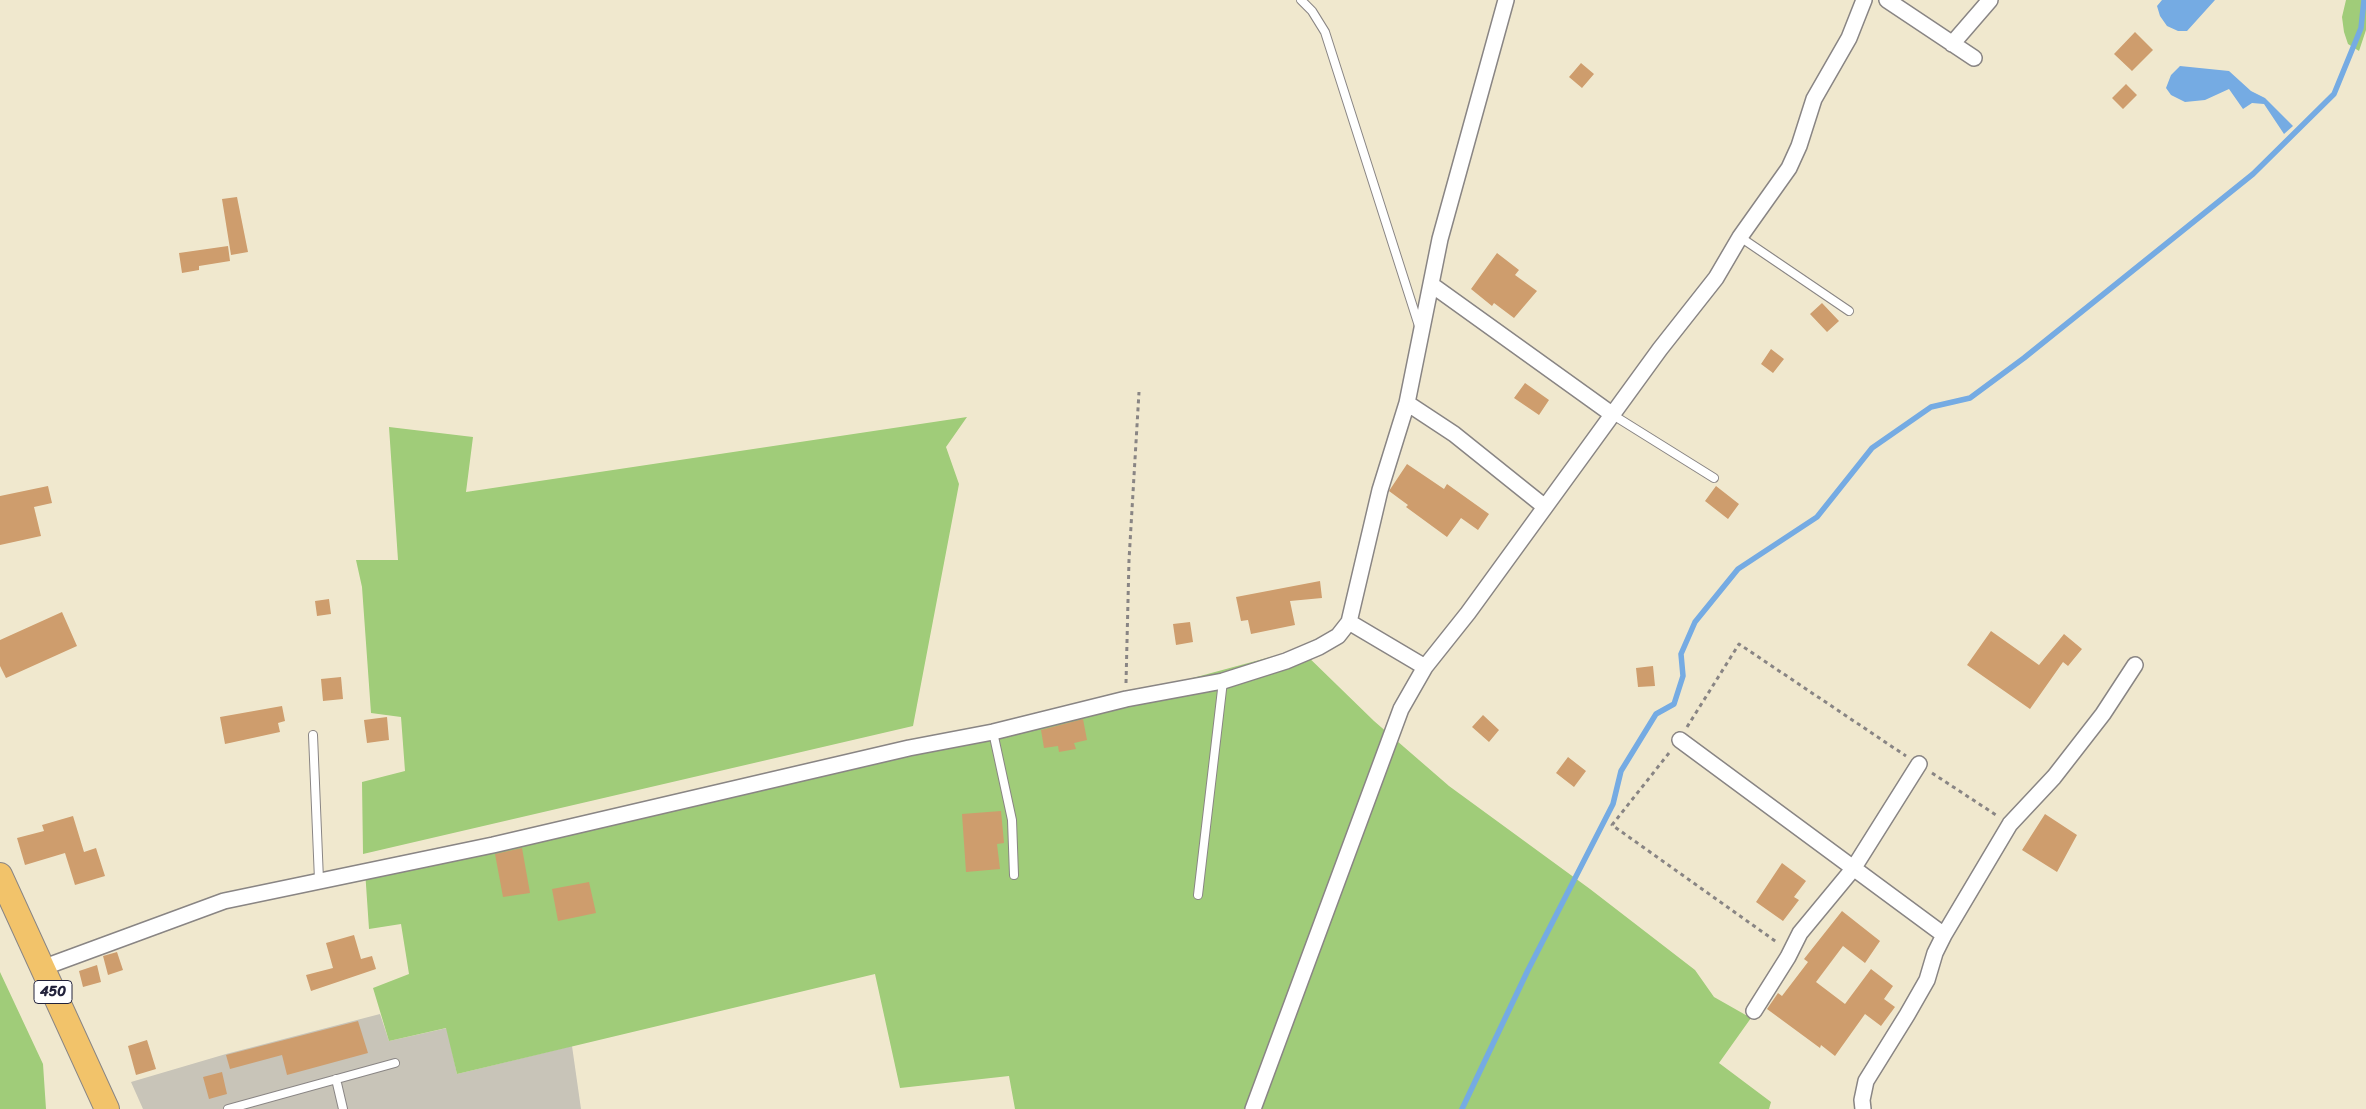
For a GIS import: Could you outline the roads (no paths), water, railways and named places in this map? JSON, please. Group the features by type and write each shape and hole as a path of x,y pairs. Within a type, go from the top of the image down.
{"main road":[{"name":"450","path":"0,875 107,1109"}],"street":[{"path":"42,968 224,901 493,845 909,748 993,732 1126,699 1223,681 1319,647 1338,636 1349,622 1380,490 1407,403 1420,330 1432,285 1440,239 1506,0"},
{"path":"1253,1109 1378,766 1402,708 1425,668 1545,508 1660,349 1716,278 1740,237 1789,168 1799,146 1814,99 1849,38 1864,0"},
{"path":"1952,44 1990,0"},
{"path":"1890,1 1974,58"},
{"path":"1432,285 1613,415"},
{"path":"1407,403 1454,434 1545,508"},
{"path":"1349,622 1425,668"},
{"path":"1863,1109 1862,1100 1866,1081 1926,980 1935,953 1944,935 2010,824 2054,777 2104,714 2135,665"},
{"path":"1680,740 1944,935"},
{"path":"1754,1011 1800,933 1853,869 1919,764"}],"lane":[{"path":"1301,0 1312,11 1325,32 1420,330"},
{"path":"1740,237 1849,311"},
{"path":"1613,415 1714,478"},
{"path":"1198,895 1223,681"},
{"path":"993,732 1012,820 1014,875"},
{"path":"313,735 319,880"},
{"path":"228,1109 395,1063"},
{"path":"336,1079 343,1109"}],"water":[{"path":"2162,0 2215,0 2187,31 2178,31 2167,26 2160,16 2157,6"},
{"path":"2180,66 2229,71 2251,91 2265,98 2293,126 2284,134 2264,104 2252,103 2243,109 2229,89 2205,100 2185,102 2171,95 2166,88 2171,75"}],"waterway":[{"path":"1462,1109 1528,970 1613,804 1621,771 1656,714 1674,704 1683,676 1681,654 1695,622 1738,569 1817,517 1872,448 1931,407 1970,398 2024,358 2253,174 2334,94 2361,28 2364,0"}]}
